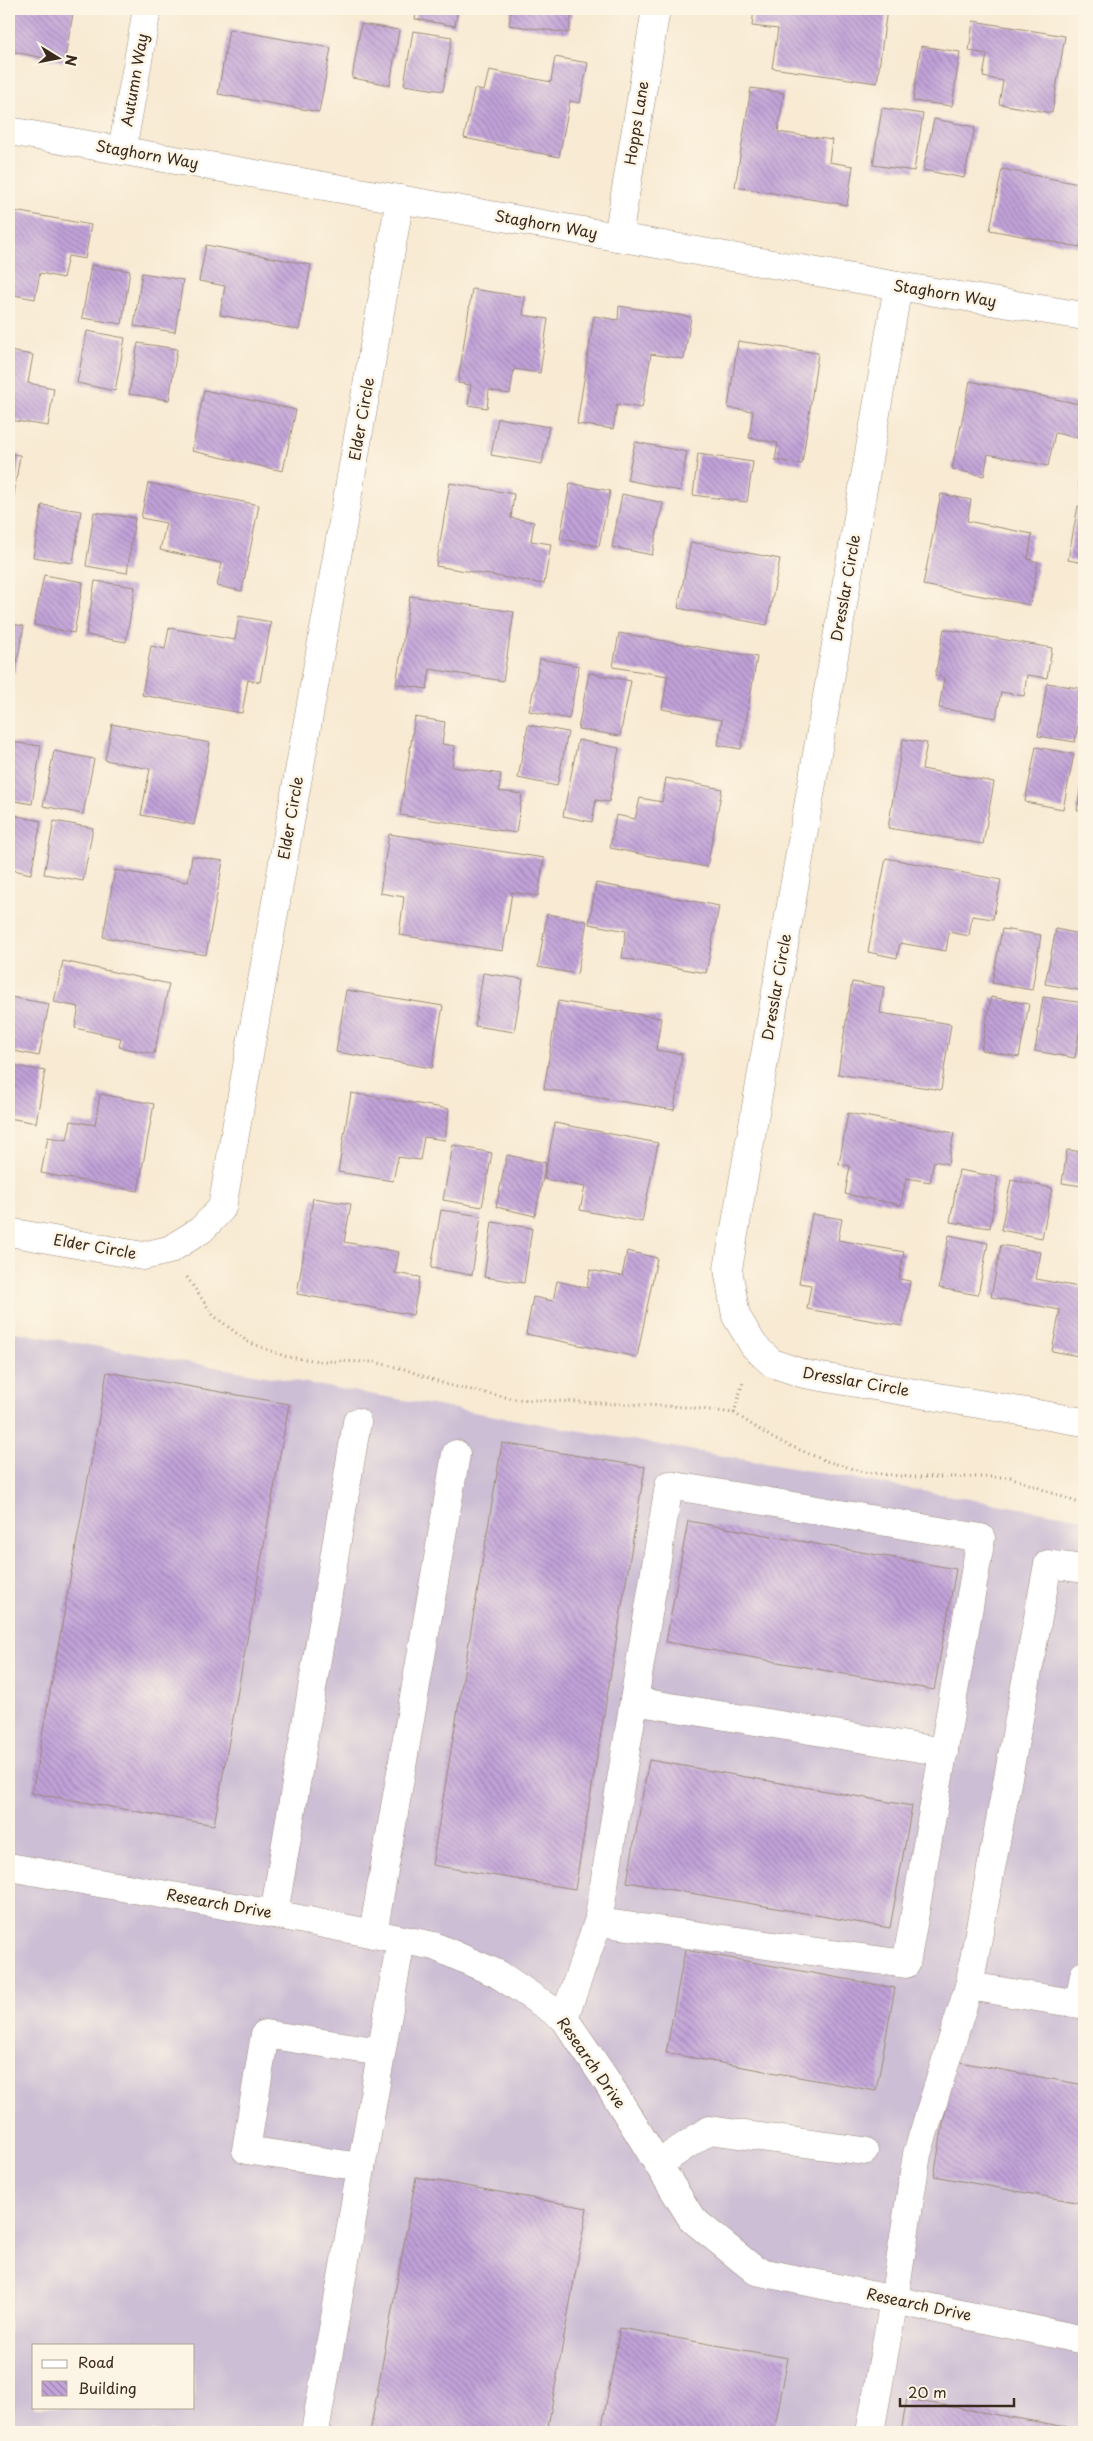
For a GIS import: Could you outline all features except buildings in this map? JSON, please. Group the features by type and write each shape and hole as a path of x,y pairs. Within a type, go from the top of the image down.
{"street":[{"name":"Autumn Way","path":"122,151 147,9"},
{"name":"Hopps Lane","path":"618,237 656,9"},
{"name":"Staghorn Way","path":"9,131 898,286 1084,316"},
{"name":"Elder Circle","path":"9,1232 143,1256 169,1250 201,1230 222,1208 400,200"},
{"name":"Dresslar Circle","path":"898,286 728,1269 736,1316 754,1346 772,1364 804,1374 1084,1422"},
{"path":"274,1914 357,1422"},
{"path":"373,1934 456,1454"},
{"path":"564,2018 598,1922 668,1485 982,1538 906,1964 598,1922"},
{"path":"870,2432 894,2300 916,2154 969,1986 1048,1564 1084,1569"},
{"path":"634,1701 944,1752"},
{"name":"Research Drive","path":"9,1867 274,1914 434,1946 498,1974 564,2018 692,2219 756,2270 1084,2340"},
{"path":"315,2432 401,1940"},
{"path":"969,1986 1079,2004 1084,1975"},
{"path":"361,2167 246,2150 265,2034 381,2052"},
{"path":"658,2164 709,2130 864,2151"}],"path":[{"path":"169,1250 213,1315 248,1342 287,1357 320,1361 374,1362 404,1369 448,1385 514,1399 686,1407 734,1413 774,1439 826,1461 864,1472 910,1477 1010,1477 1084,1505"},
{"path":"734,1413 754,1346"}],"shaded area":[{"path":"9,1331 1084,1519 1084,2432 9,2432"}]}
